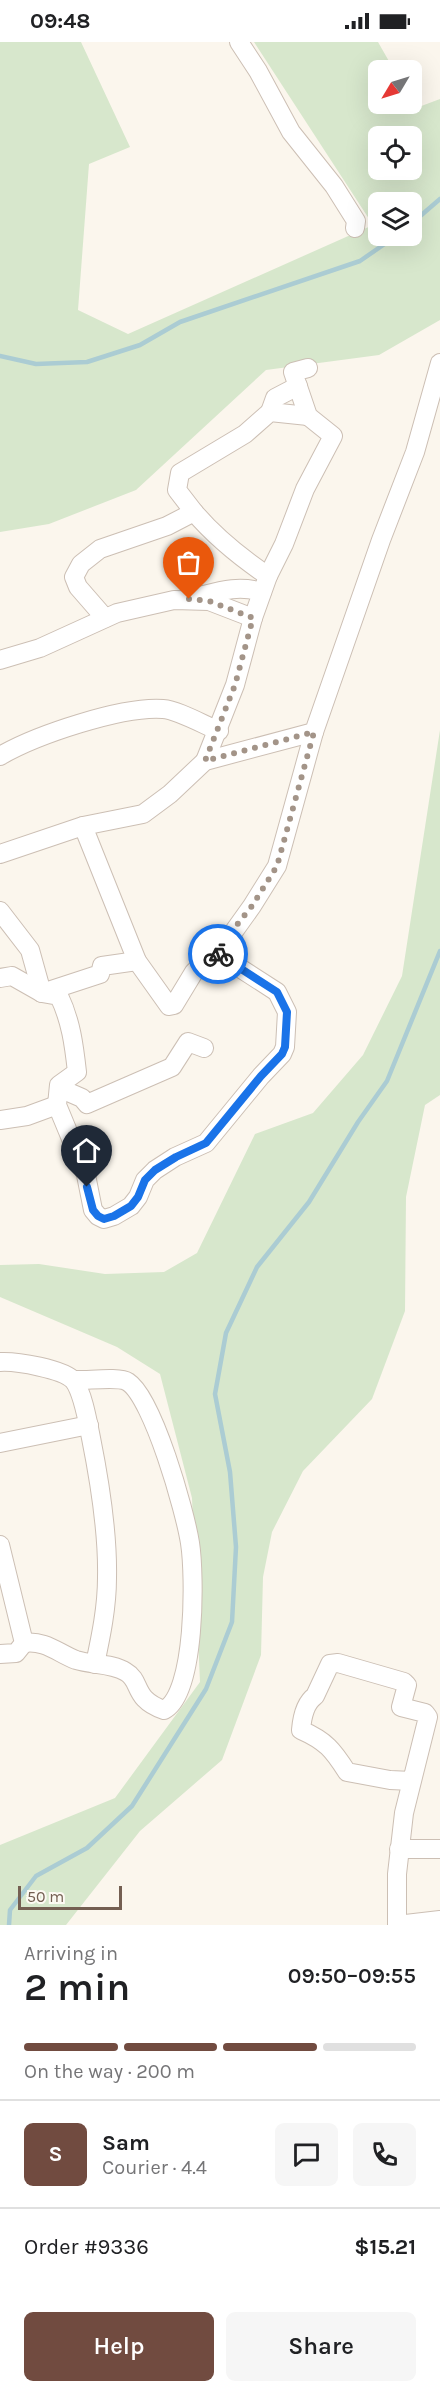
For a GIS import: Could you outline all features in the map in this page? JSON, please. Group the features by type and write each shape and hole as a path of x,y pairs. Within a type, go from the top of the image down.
{"street":[{"path":"239,42 258,71 291,132 334,186 356,221 355,228"},
{"path":"83,826 137,961 170,1006 174,1005 194,972 215,952 252,906 277,866 314,732 377,551 415,452 440,363"},
{"path":"308,368 293,372 308,416"},
{"path":"265,584 236,553 210,531 177,490 180,473 229,444 270,412 275,398 298,386"},
{"path":"0,854 83,826 143,814 170,794 205,761 219,731 235,685 253,618 265,584 284,544 305,489 333,436 308,416 270,412"},
{"path":"105,618 78,587 74,577 81,564 100,549 167,526 194,512"},
{"path":"0,660 40,648 105,618 154,604 189,599 227,589 265,584"},
{"path":"189,599 209,601 253,618"},
{"path":"0,756 14,748 76,726 138,710 165,709 219,731"},
{"path":"205,761 314,732"},
{"path":"0,911 30,950 42,993"},
{"path":"0,978 12,976 42,993 59,996 66,1010 73,1037 76,1072 59,1085 58,1096 86,1174 93,1210 104,1219 131,1206 138,1197 145,1180 155,1170 206,1143 282,1054 287,1012 277,992 215,952"},
{"path":"42,993 100,974 102,966 137,961"},
{"path":"0,1119 27,1116 58,1096 82,1098 87,1104 172,1066 188,1042 204,1048"},
{"path":"0,1362 48,1369 74,1380 94,1382 116,1378 126,1381 136,1389 156,1427 190,1543 192,1621 186,1664 175,1699 164,1710 142,1697 129,1672 115,1667 76,1660 49,1646 34,1642 24,1643 16,1653 0,1654"},
{"path":"74,1380 88,1425 99,1480 108,1559 103,1626 95,1664"},
{"path":"0,1443 88,1425"},
{"path":"0,1545 24,1643"},
{"path":"0,1576 12,1591"},
{"path":"412,1781 390,1780 347,1772 333,1750 321,1739 301,1730 302,1718 310,1699 315,1696 330,1664 338,1663 406,1683 401,1707 425,1713 428,1717 412,1781 404,1813 397,1874 397,1925 440,1920"},
{"path":"399,1849 440,1849"}],"green space":[{"path":"0,42 81,42 130,147 89,164 78,310 128,334 368,227 368,246 422,246 422,192 368,192 368,217 254,42 378,42 388,60 368,60 368,114 422,114 422,106 440,99 440,320 379,355 266,370 136,490 49,524 0,532"},
{"path":"440,730 440,1095 425,1105 406,1197 405,1311 372,1399 303,1471 272,1532 263,1577 261,1655 222,1760 140,1831 66,1925 0,1925 0,1845 115,1798 200,1682 192,1498 160,1374 117,1347 0,1297 0,1265 39,1264 105,1274 164,1272 197,1253 255,1134 313,1113 363,1055 402,976"}],"waterway":[{"path":"422,215 440,199"},
{"path":"0,356 36,364 87,362 140,345 180,322 360,261 382,246"},
{"path":"9,1925 10,1910 36,1876 87,1848 132,1806 206,1689 232,1622 236,1547 230,1472 215,1394 226,1333 257,1267 309,1202 358,1122 387,1081 440,951"}],"way so far":[{"path":"189,599 209,601 253,618 235,685 219,731 205,761 314,732 277,866 252,906 215,952 218,954"}],"route":[{"path":"87,1187 93,1210 104,1219 131,1206 138,1197 145,1180 155,1170 206,1143 282,1054 285,1047 287,1012 277,992 218,954"}]}
